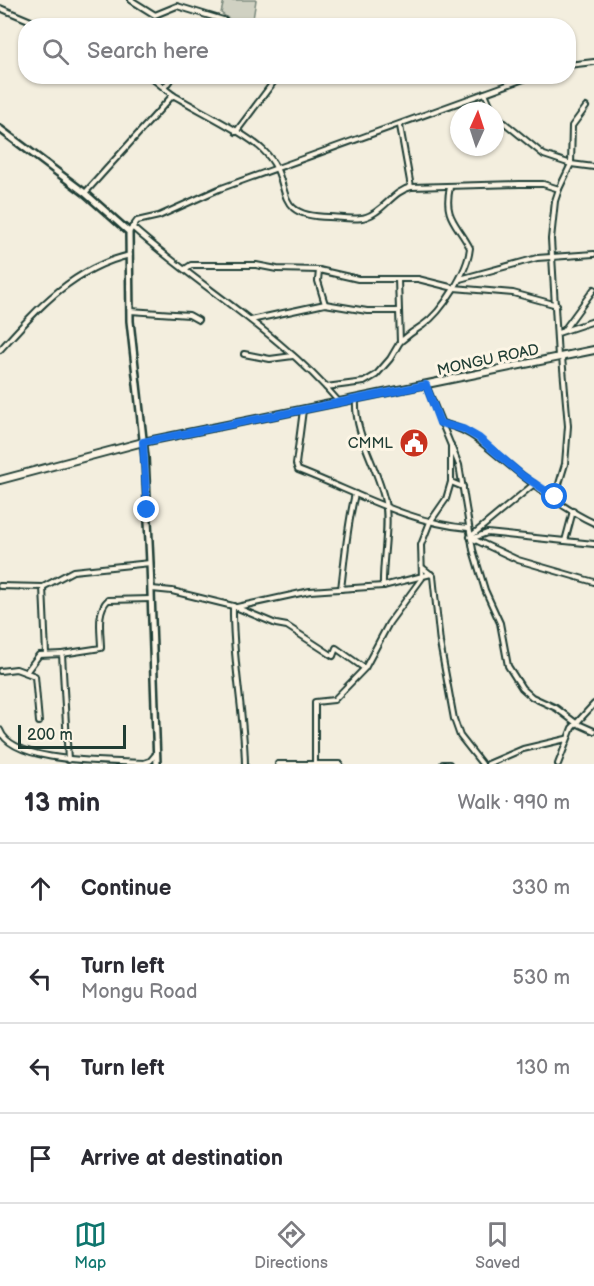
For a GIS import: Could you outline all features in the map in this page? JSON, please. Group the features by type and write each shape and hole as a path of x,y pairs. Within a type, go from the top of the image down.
{"main road":[{"path":"0,129 131,229 130,311 143,442 152,589 157,764"},
{"name":"MONGU ROAD","path":"0,480 143,442 594,350"}],"street":[{"path":"131,0 155,15 177,6 216,18"},
{"path":"0,8 24,18"},
{"path":"576,64 594,62"},
{"path":"159,84 263,150 278,169 283,180 285,200 295,210 314,217 367,217 401,190 411,187 543,184 559,189"},
{"path":"164,88 167,84"},
{"path":"236,132 272,84"},
{"path":"339,403 326,387 293,356 185,269 131,229 137,221 159,216 219,189 278,169 310,155 400,126 509,84"},
{"path":"484,93 488,102"},
{"path":"85,193 173,95"},
{"path":"555,497 565,464 568,432 552,256 552,226 559,189 571,164 572,126 586,107"},
{"path":"504,122 544,155 571,164 594,167"},
{"path":"400,126 411,187"},
{"path":"326,387 354,385 370,380 390,359 400,342 424,324 454,288 468,260 470,248 448,214 450,187"},
{"path":"459,279 552,256 594,254"},
{"path":"0,350 53,293 100,265 131,255"},
{"path":"185,269 191,265 245,264 320,270 358,279 418,279 454,288 513,293 557,306"},
{"path":"320,270 318,281 325,304"},
{"path":"398,279 400,342"},
{"path":"564,330 594,289"},
{"path":"250,321 325,304 367,311 399,311"},
{"path":"130,311 189,315 198,320"},
{"path":"558,333 594,321"},
{"path":"244,354 270,358 293,356"},
{"path":"426,385 440,423 451,441 463,487 468,528 485,590 500,623 508,666 525,691 556,708 576,723 594,731"},
{"path":"356,400 356,423 367,446 386,506 383,586"},
{"path":"303,409 296,464 298,470 331,481 355,494 430,522 446,527 468,528"},
{"path":"440,423 463,429 479,438 534,484 594,523"},
{"path":"315,763 315,702 334,700 364,668 389,623 422,578 422,545 430,522 446,499 451,482 451,441"},
{"path":"451,482 463,487"},
{"path":"471,538 534,484"},
{"path":"341,589 346,555 346,529 355,494"},
{"path":"565,541 573,511"},
{"path":"471,538 488,533 594,544"},
{"path":"471,538 518,560 594,582"},
{"path":"0,586 43,587 73,571 150,563"},
{"path":"423,568 431,574 454,719 460,736 482,764"},
{"path":"235,607 310,591 383,586 431,574"},
{"path":"43,587 46,654"},
{"path":"152,589 172,591 235,607 286,626 333,656 336,648 364,668"},
{"path":"27,671 37,656 101,648 101,615 103,606 108,600 152,599"},
{"path":"235,607 234,649 244,729 245,764"},
{"path":"62,654 68,760"},
{"path":"0,671 27,671 35,676 39,722"},
{"path":"558,764 566,739 576,723 594,704"},
{"path":"0,730 5,741 34,756 68,760 144,763 150,762 156,754"},
{"path":"488,764 517,750 566,739"},
{"path":"278,764 340,764"},
{"path":"442,764 449,764"}],"shaded area":[{"path":"224,0 256,0 253,18 228,18 221,13"}],"place":[{"name":"CMML","path":"414,443"}],"route":[{"path":"147,510 143,442 426,385 440,423 463,429 479,438 522,475 555,497"}]}
